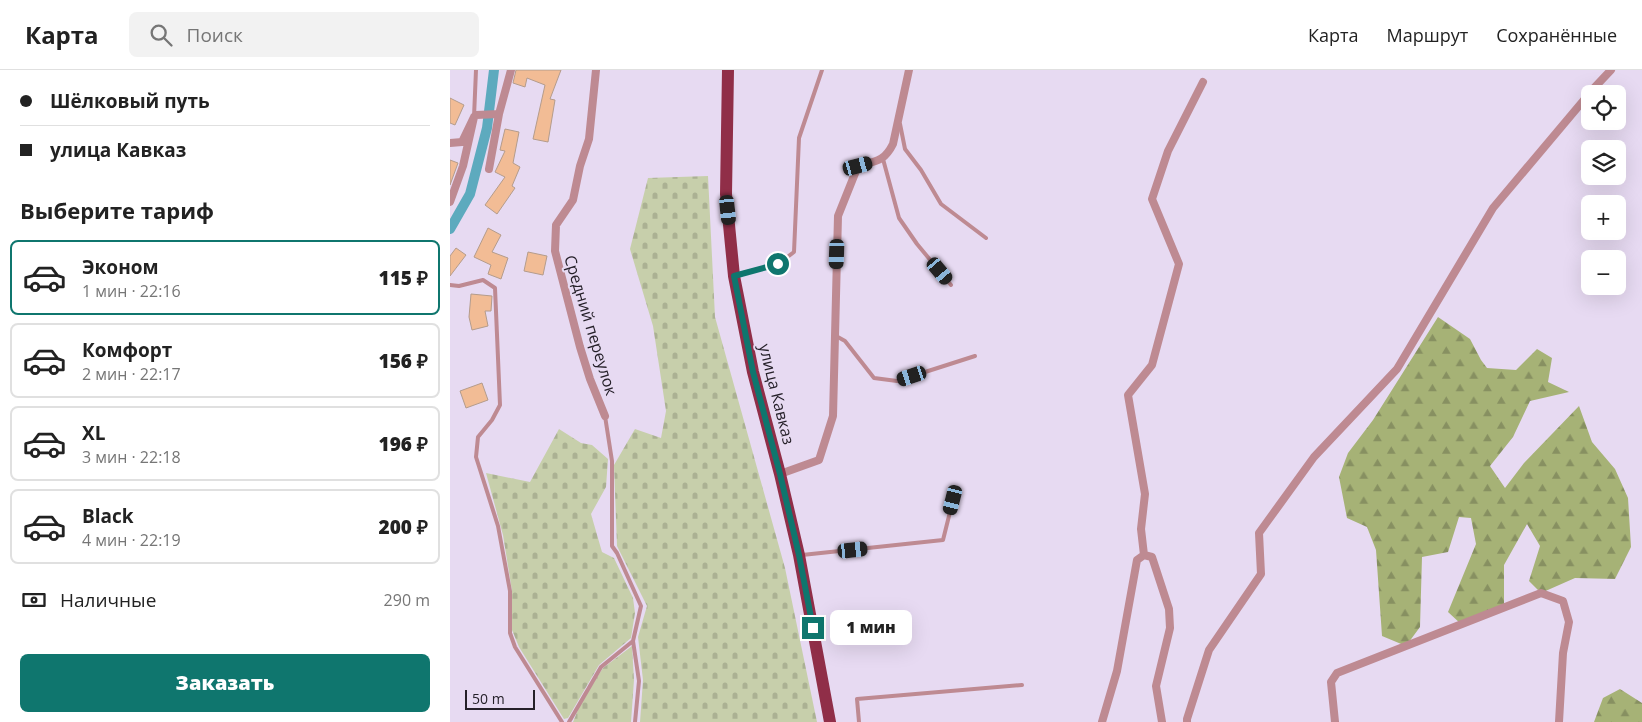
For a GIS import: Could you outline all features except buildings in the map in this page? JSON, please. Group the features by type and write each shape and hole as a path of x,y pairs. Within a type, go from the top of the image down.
{"highway":[{"name":"улица Кавказ","path":"728,70 726,194 734,276 753,372 799,555 830,722"}],"street":[{"path":"489,169 497,114 511,70"},
{"name":"Средний переулок","path":"596,70 589,139 580,166 573,200 556,225 555,251 580,346 604,416"},
{"path":"780,474 819,460 833,416 838,216 858,166 883,159 893,144 909,70"},
{"path":"1188,722 1187,719 1209,650 1261,574 1260,533 1314,457 1397,369 1493,208 1611,70"},
{"path":"1144,555 1141,529 1146,494 1128,395 1152,365 1179,264 1152,199 1168,151 1203,82"},
{"path":"475,116 497,114"},
{"path":"450,143 462,142 475,116"},
{"path":"450,202 463,166 475,116"},
{"path":"1102,722 1117,671 1137,560 1144,555"},
{"path":"1144,555 1152,558 1169,609 1170,628 1156,686 1162,722"},
{"path":"1335,722 1330,682 1337,672 1541,593 1564,602 1568,622 1563,653 1559,722"}],"lane":[{"path":"475,116 476,70"},
{"path":"734,276 778,264 794,252 799,138 822,70"},
{"path":"898,117 905,149 921,170 941,204 986,238"},
{"path":"883,159 899,218 917,244 951,285"},
{"path":"450,285 459,286 484,280 495,288 500,405 492,420 478,437 476,457 498,526 510,591 510,634 515,647 562,722"},
{"path":"834,336 845,341 874,378 897,381 975,356"},
{"path":"604,416 612,461 612,546 641,606 633,641 639,681 635,722"},
{"path":"799,555 942,540 953,500"},
{"path":"569,722 601,667 633,641"},
{"path":"859,722 857,699 1022,685"}],"green space":[{"path":"708,176 715,317 785,568 817,722 640,722 643,680 638,637 647,606 617,546 614,465 635,429 661,438 666,411 653,326 630,249 648,178"},
{"path":"1438,317 1470,339 1487,368 1516,370 1537,349 1552,358 1548,382 1569,392 1530,401 1513,437 1490,466 1505,488 1524,463 1579,406 1592,442 1615,469 1628,498 1631,547 1615,579 1575,578 1541,593 1529,581 1540,546 1527,524 1504,565 1504,608 1461,624 1448,612 1476,544 1471,518 1459,517 1448,552 1422,557 1420,627 1406,646 1382,636 1376,550 1367,527 1347,518 1339,477 1348,453 1373,420"},
{"path":"559,429 581,443 592,445 608,459 606,487 591,514 602,552 614,558 633,598 635,613 631,638 599,665 568,718 564,719 519,647 512,630 512,591 503,535 486,473 530,482"},
{"path":"632,646 634,680 631,722 573,722 582,700 603,668"},
{"path":"1620,689 1642,703 1642,722 1594,722 1603,698"}],"waterway":[{"path":"450,229 470,194 487,128 494,70"}],"route":[{"path":"778,264 734,276 753,372 799,555 813,628"}]}
